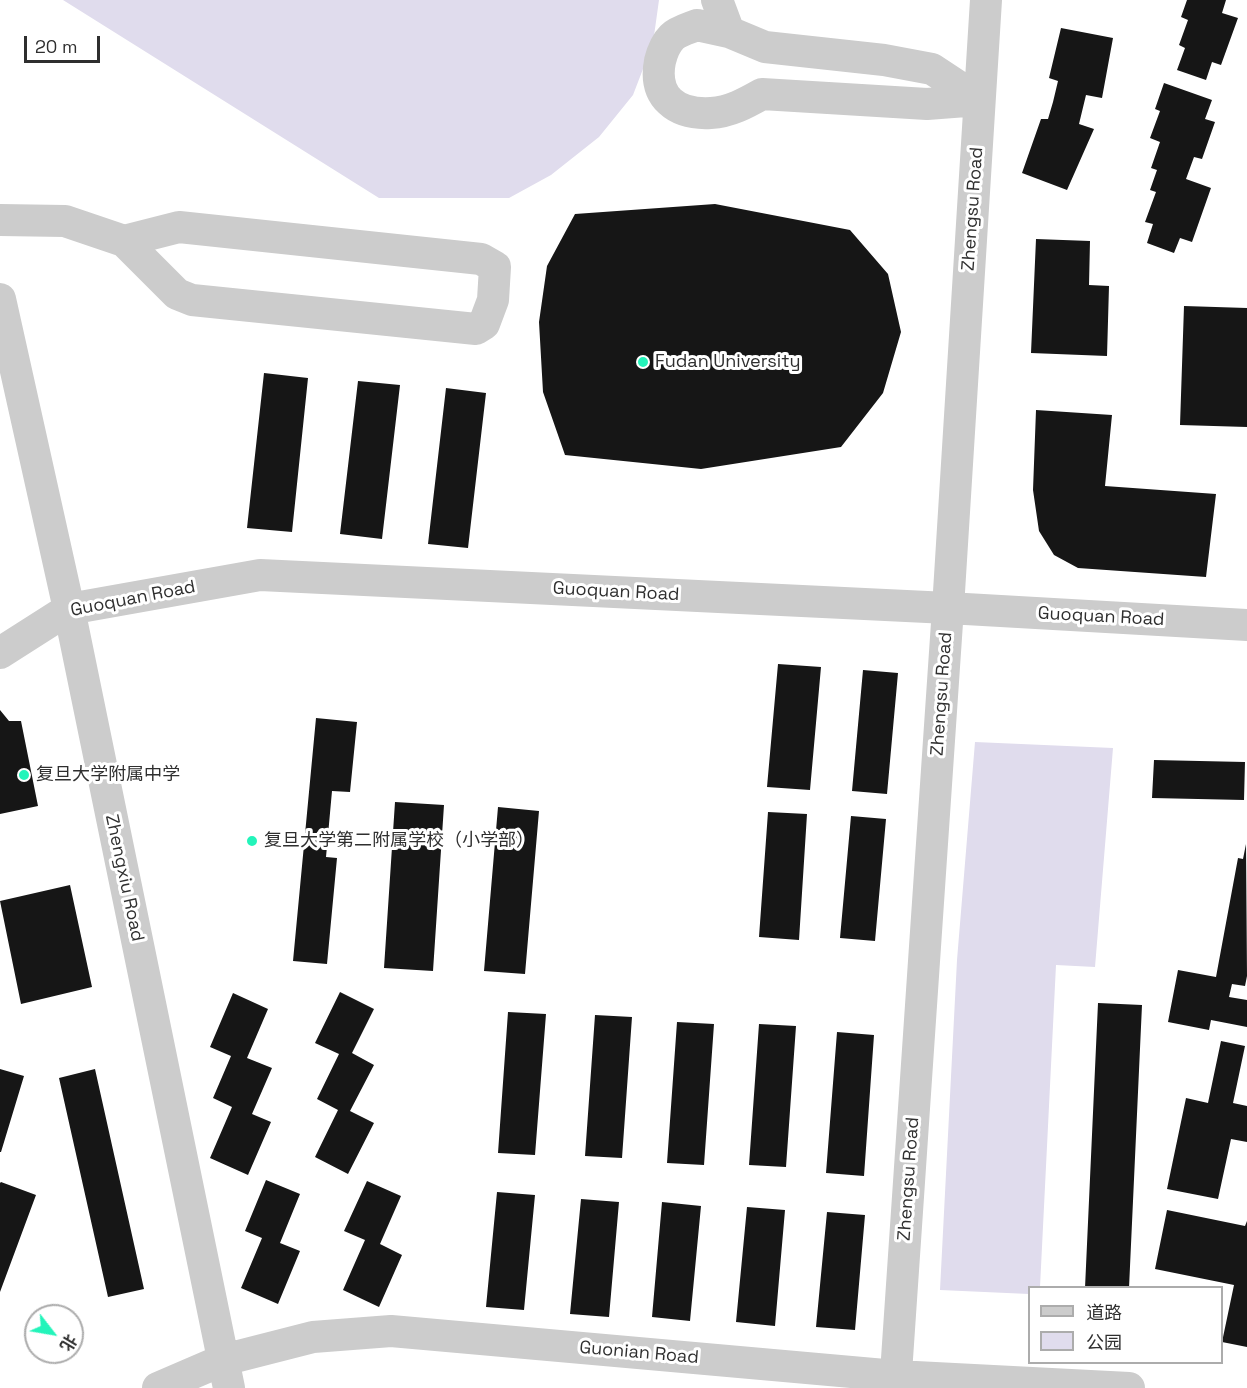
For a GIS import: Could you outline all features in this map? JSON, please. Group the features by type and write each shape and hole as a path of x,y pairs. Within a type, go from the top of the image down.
{"street":[{"path":"717,0 729,32"},
{"name":"Zhengsu Road","path":"895,1382 948,608 986,0"},
{"path":"697,25 729,32 765,47 884,60 932,69 980,100 927,104 762,94 738,107 711,113 681,110 666,99 657,76 662,53 673,36 697,25"},
{"path":"0,220 65,221 124,241 177,294 192,300 476,329 484,324 493,300 495,267 481,259 179,228 124,241"},
{"name":"Zhengxiu Road","path":"0,299 69,609 226,1374"},
{"name":"Guoquan Road","path":"0,653 69,609 260,575 948,608 1247,625"},
{"name":"Guonian Road","path":"158,1388 226,1374 313,1338 391,1331 895,1382 1129,1388"}],"green space":[{"path":"63,0 659,0 653,43 633,95 599,137 551,175 509,198 379,198"},
{"path":"975,742 1113,748 1095,967 1056,965 1040,1286 1028,1286 1028,1294 940,1290 957,960"}],"building":[{"path":"1187,0 1226,0 1222,13 1238,18 1221,65 1212,62 1206,80 1177,70 1185,48 1179,45 1188,20 1181,17"},
{"path":"1061,28 1113,38 1102,98 1086,95 1079,124 1094,129 1067,190 1022,173 1041,119 1048,119 1053,102 1058,81 1049,78"},
{"path":"1164,83 1212,100 1205,119 1215,122 1202,159 1194,157 1186,179 1211,188 1192,242 1180,238 1174,253 1147,243 1153,224 1145,222 1156,192 1150,190 1157,170 1151,168 1160,142 1150,138 1160,111 1155,109"},
{"path":"715,204 850,230 888,274 901,332 883,393 841,447 701,469 565,455 543,392 539,322 547,266 575,214"},
{"path":"1036,239 1090,241 1089,285 1109,286 1107,356 1031,353"},
{"path":"1184,306 1247,308 1247,427 1180,425"},
{"path":"264,373 308,378 292,532 247,528"},
{"path":"358,381 400,385 382,539 340,534"},
{"path":"446,388 486,393 468,548 428,544"},
{"path":"1036,410 1112,415 1105,486 1216,494 1206,577 1078,568 1054,555 1039,531 1033,490"},
{"path":"778,664 821,667 810,790 767,787"},
{"path":"863,670 898,673 887,794 852,791"},
{"path":"0,710 9,721 21,721 38,806 0,814"},
{"path":"316,718 357,722 350,792 332,791 326,857 337,858 327,964 293,961"},
{"path":"1154,760 1245,762 1244,800 1152,798"},
{"path":"395,802 444,805 433,971 384,968"},
{"path":"498,807 539,811 525,974 484,971"},
{"path":"768,812 807,814 799,940 759,937"},
{"path":"851,816 886,819 875,941 840,938"},
{"path":"1246,844 1247,976 1245,986 1232,984 1229,997 1247,1000 1247,1027 1211,1020 1209,1030 1168,1022 1178,970 1216,977 1238,858 1243,859"},
{"path":"70,885 92,987 21,1004 0,901"},
{"path":"340,992 374,1009 352,1053 374,1065 350,1111 374,1123 348,1174 315,1157 338,1110 317,1099 339,1054 315,1043"},
{"path":"233,993 268,1009 247,1058 272,1068 252,1114 271,1122 248,1175 210,1158 232,1107 213,1098 231,1056 210,1047"},
{"path":"1098,1003 1142,1005 1129,1286 1085,1286"},
{"path":"508,1012 546,1014 535,1155 498,1153"},
{"path":"595,1015 632,1017 622,1158 585,1156"},
{"path":"677,1022 714,1024 704,1165 667,1163"},
{"path":"759,1024 796,1026 786,1167 749,1165"},
{"path":"837,1032 874,1035 864,1176 826,1173"},
{"path":"1221,1041 1245,1046 1233,1103 1247,1106 1247,1142 1231,1139 1218,1199 1167,1189 1186,1098 1208,1103"},
{"path":"0,1069 24,1076 1,1152 0,1152"},
{"path":"95,1069 144,1289 108,1297 59,1078"},
{"path":"266,1180 300,1194 280,1243 300,1251 278,1304 241,1288 262,1238 245,1231"},
{"path":"367,1181 401,1196 380,1244 402,1255 379,1307 343,1290 365,1240 344,1231"},
{"path":"0,1183 36,1195 0,1292"},
{"path":"497,1192 535,1195 524,1310 486,1307"},
{"path":"581,1199 619,1202 609,1317 570,1314"},
{"path":"662,1202 701,1206 690,1321 652,1317"},
{"path":"747,1207 785,1210 775,1326 736,1322"},
{"path":"1167,1210 1245,1226 1247,1221 1247,1347 1223,1342 1234,1285 1155,1269"},
{"path":"827,1212 865,1215 855,1330 816,1327"}],"place":[{"name":"Fudan University","path":"643,362"},
{"name":"复旦大学附属中学","path":"24,775"},
{"name":"复旦大学第二附属学校（小学部）","path":"252,841"}]}
